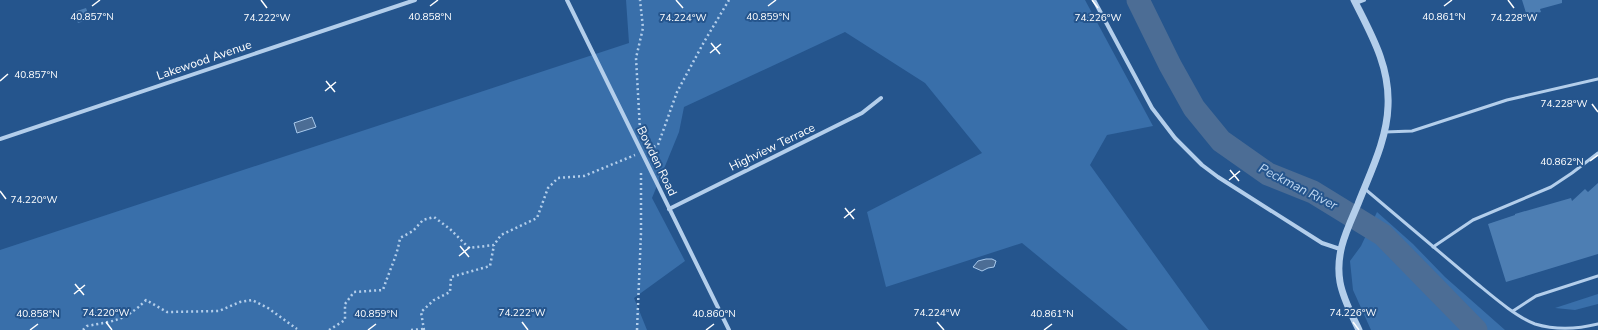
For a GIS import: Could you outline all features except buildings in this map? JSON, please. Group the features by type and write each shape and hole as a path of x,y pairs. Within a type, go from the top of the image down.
{"street":[{"name":"Lakewood Avenue","path":"0,140 415,0"},
{"name":"Bowden Road","path":"567,0 729,330"},
{"path":"1094,0 1152,108 1188,152 1202,165 1231,185 1322,243 1340,249"},
{"path":"1359,330 1341,290 1338,270 1340,249 1385,132 1388,106 1388,93 1384,65 1379,50 1355,1 1364,0"},
{"name":"Highview Terrace","path":"670,209 862,113 881,98"}],"lane":[{"path":"1385,132 1412,131 1507,100 1598,79"},
{"path":"1433,247 1473,220 1550,187 1572,173 1598,152"},
{"path":"1364,188 1433,247 1513,311 1535,324 1552,328 1570,329 1598,324"},
{"path":"1513,311 1536,296 1598,276"}],"path":[{"path":"411,330 424,329 421,312 434,300 450,292 451,277 490,266 494,245 501,235 537,218 548,188 558,178 584,176 658,145 677,92 729,0"},
{"path":"329,330 345,320 345,304 354,292 384,290 389,270 397,256 400,238 413,231 423,220 434,217 450,229 469,248 494,245"},
{"path":"83,330 87,326 121,319 136,310 146,300 167,312 219,311 240,302 252,300 268,308 297,330"}],"shaded area":[{"path":"626,0 1085,0 1153,126 1107,135 1090,165 1209,330 1128,330 1022,243 886,287 867,212 982,153 925,83 845,32 684,107 679,132 652,198 685,261 634,298 647,330 0,330 0,250 629,43"},
{"path":"312,117 316,127 297,133 294,123"},
{"path":"1377,212 1413,244 1445,277 1505,330 1371,330 1353,290 1350,261 1361,246"},
{"path":"986,259 996,261 994,267 982,271 973,267 978,261"},
{"path":"1598,294 1598,304 1575,310 1555,308"}],"waterway":[{"name":"Peckman River","path":"1138,0 1170,65 1194,108 1221,141 1268,174 1313,192 1383,235 1476,330"}]}
